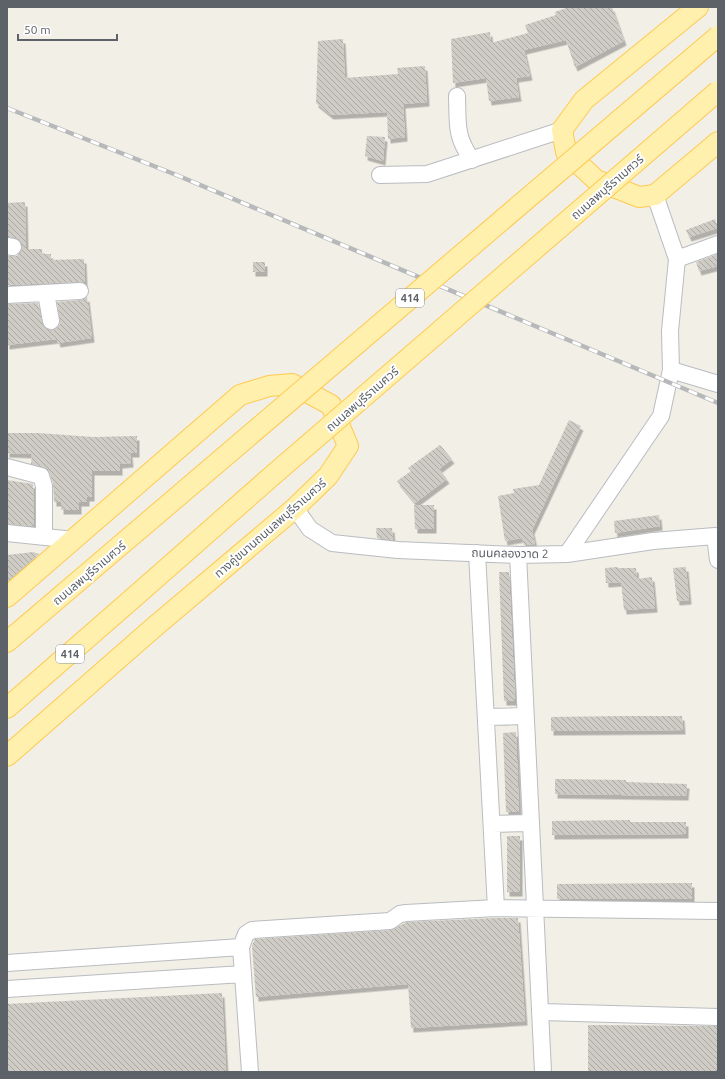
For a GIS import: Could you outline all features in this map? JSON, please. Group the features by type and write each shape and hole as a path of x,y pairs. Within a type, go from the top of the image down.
{"main road":[{"path":"698,7 584,100 562,130 566,152 596,180 640,197 655,196 718,142"},
{"name":"ถนนลพบุรีราเมศวร์","path":"7,642 718,36"},
{"name":"ถนนลพบุรีราเมศวร์","path":"7,708 273,475 718,91"},
{"name":"ทางคู่ขนานถนนลพบุรีราเมศวร์","path":"7,596 74,540 240,395 269,386 292,384 331,405 348,446 328,476 295,508 152,629 7,756"}],"street":[{"path":"457,96 458,135 462,146 472,160"},
{"path":"380,175 427,174 562,130"},
{"path":"567,554 661,416 671,370 670,331 677,259 655,196"},
{"path":"677,259 718,244"},
{"path":"7,295 80,291"},
{"path":"46,293 50,321"},
{"path":"671,370 718,384"},
{"path":"7,467 41,476 44,486 44,536"},
{"name":"ถนนคลองวาด 2","path":"295,508 310,529 332,543 398,550 567,554 653,541 717,536 718,560"},
{"path":"7,533 74,540"},
{"path":"477,553 496,908"},
{"path":"518,554 541,1012 542,1072"},
{"path":"486,717 525,716"},
{"path":"492,824 531,823"},
{"path":"250,1072 241,947 246,934 252,930 390,921 400,914 427,911 496,908 718,911"},
{"path":"7,963 241,947"},
{"path":"112,956 114,982"},
{"path":"7,989 243,974"},
{"path":"541,1012 718,1017"}],"building":[{"path":"569,7 612,7 624,41 575,67 566,40 524,50 530,76 516,78 519,97 489,101 486,78 453,83 451,39 490,32 491,43 528,33 525,25 556,15 555,12"},
{"path":"343,39 345,78 398,74 397,68 425,66 427,102 403,104 405,137 388,139 387,112 331,115 316,103 318,41"},
{"path":"367,136 385,137 383,161 365,156"},
{"path":"25,202 26,249 42,249 42,254 51,254 51,260 84,259 85,283 7,285 7,256 17,256 22,248 19,239 7,237 7,203"},
{"path":"715,219 718,228 689,237 686,230"},
{"path":"718,254 718,266 699,271 696,262"},
{"path":"253,262 265,262 265,272 253,272"},
{"path":"87,297 92,338 58,343 57,339 7,345 7,304 38,303 44,327 52,330 57,328 60,324 57,302 81,300"},
{"path":"569,420 581,426 532,530 535,544 524,545 522,538 505,541 498,496 514,493 513,489 539,485"},
{"path":"7,433 38,433 93,437 137,436 137,453 130,453 131,463 120,464 120,471 92,471 92,497 87,497 87,502 79,502 79,510 61,510 61,502 54,502 53,483 48,469 31,464 32,454 7,453"},
{"path":"440,445 452,459 439,469 447,479 415,503 397,481 411,471 408,468"},
{"path":"7,480 33,484 34,526 7,524"},
{"path":"414,505 434,505 434,529 415,529"},
{"path":"659,515 660,526 615,533 614,521"},
{"path":"376,528 392,528 393,540 377,538"},
{"path":"33,552 39,554 7,582 7,555"},
{"path":"686,567 689,600 677,601 673,568"},
{"path":"605,568 636,568 637,579 652,577 655,608 624,610 621,582 606,583"},
{"path":"499,572 509,572 515,701 504,701"},
{"path":"682,716 683,730 551,731 551,717"},
{"path":"516,732 519,812 506,812 503,733"},
{"path":"555,779 626,780 626,782 687,784 686,796 555,794"},
{"path":"630,820 630,822 686,822 686,834 552,835 552,821"},
{"path":"507,836 520,836 520,892 507,892"},
{"path":"692,883 692,899 557,899 557,884"},
{"path":"518,918 525,1021 411,1028 408,984 256,997 252,946 255,939 391,930 407,922"},
{"path":"222,993 226,1072 7,1072 7,1004"},
{"path":"588,1025 718,1026 717,1072 588,1071"}],"railway":[{"path":"7,108 174,174 718,403"}]}
